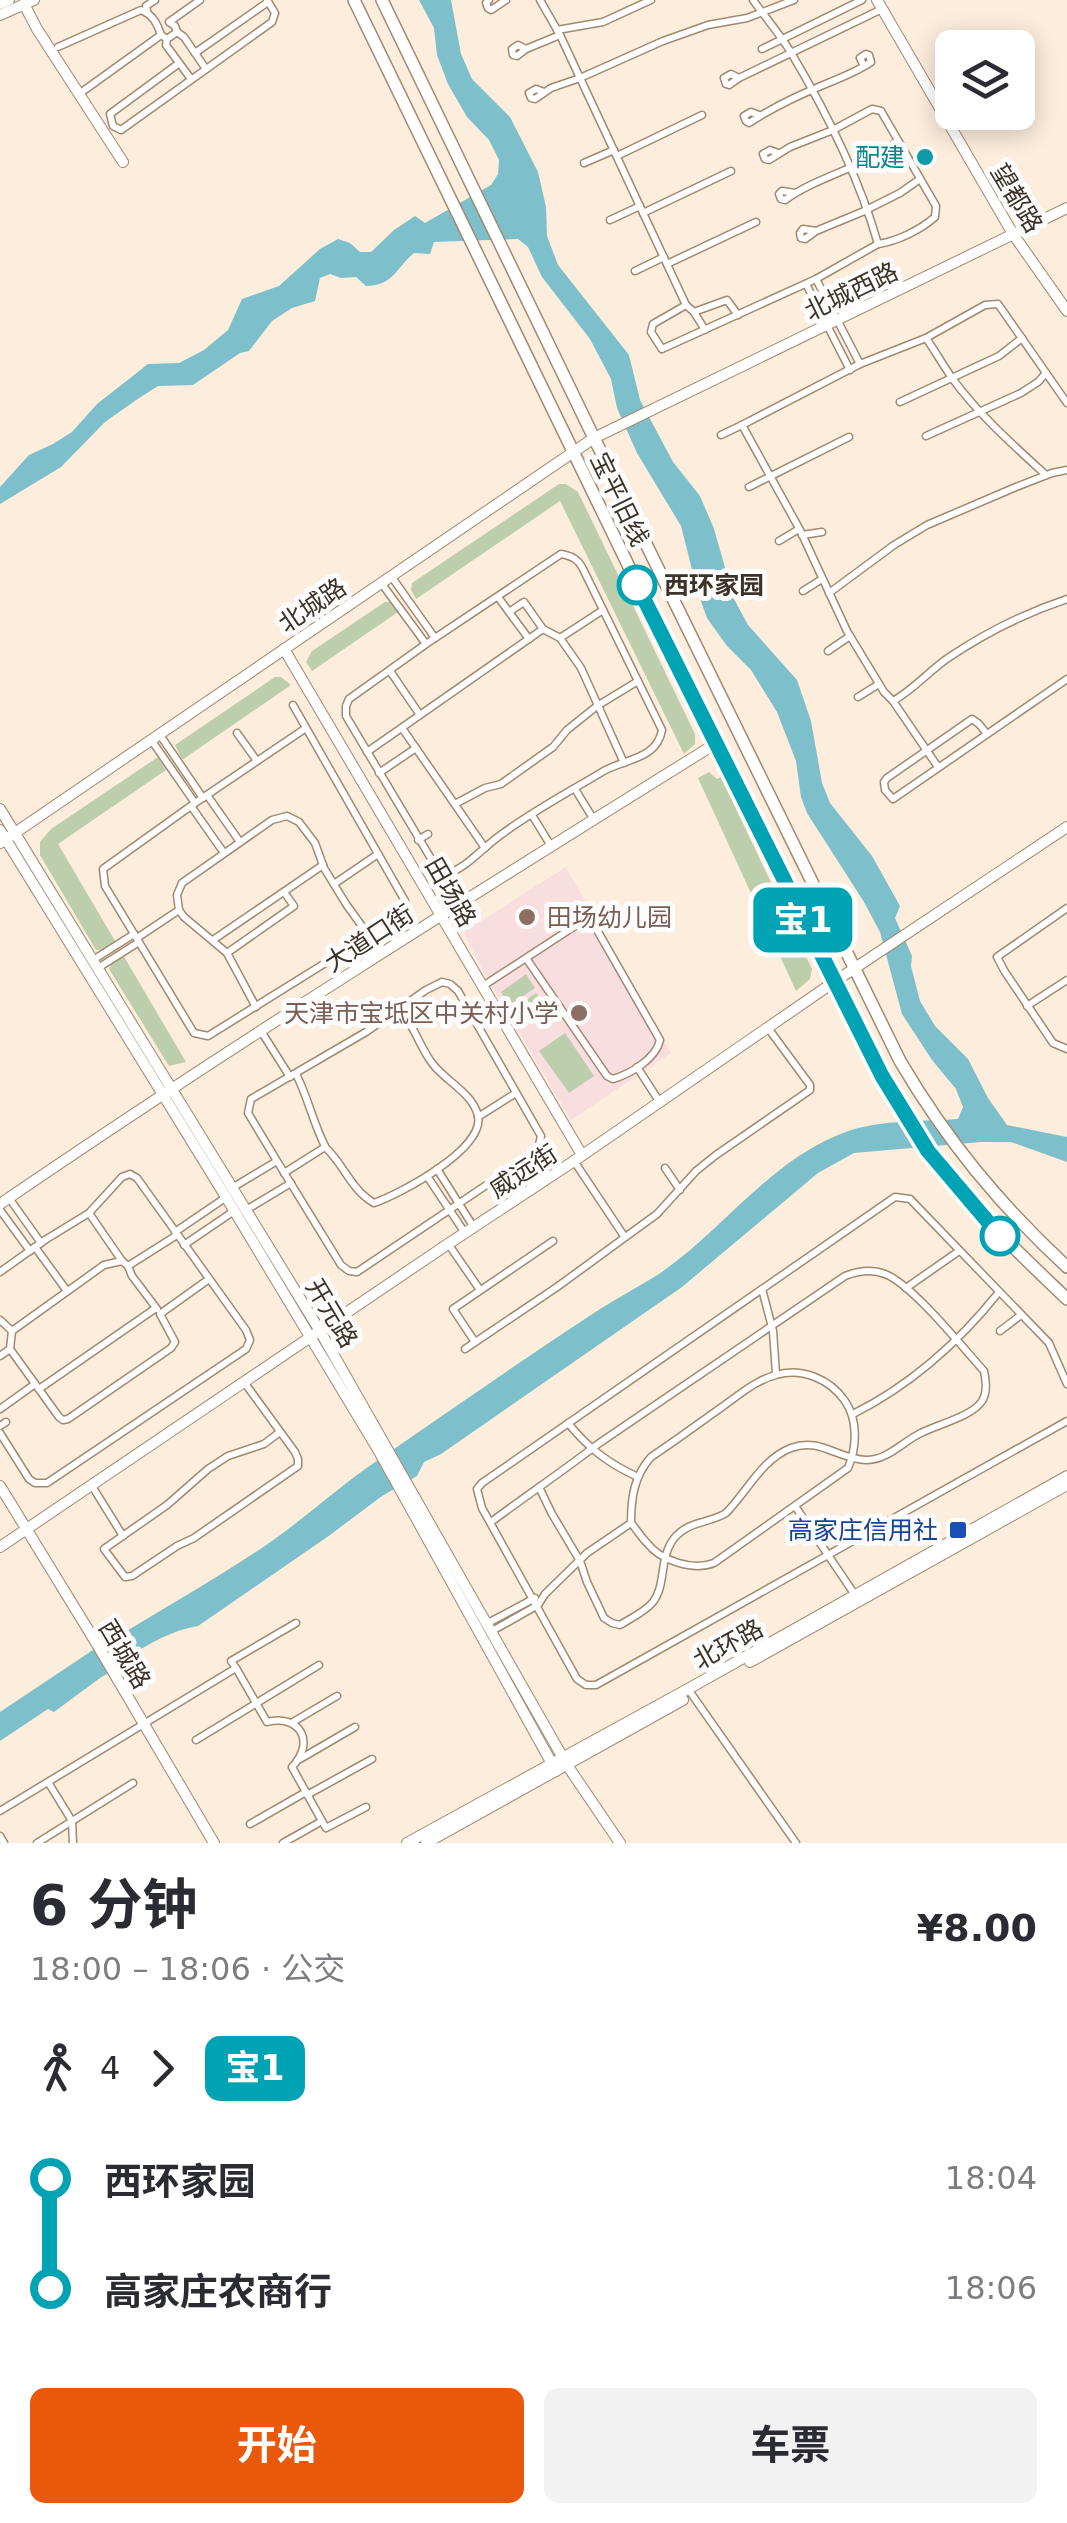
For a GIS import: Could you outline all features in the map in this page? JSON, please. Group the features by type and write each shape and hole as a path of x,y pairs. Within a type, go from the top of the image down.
{"main road":[{"name":"宝平旧线","path":"354,0 715,744 902,1112 928,1151 1000,1236 1067,1300"},
{"name":"宝平旧线","path":"382,0 900,1062 956,1148 1014,1216 1067,1267"}],"street":[{"path":"0,4 10,0"},
{"path":"155,0 146,6 148,12 191,79"},
{"path":"79,94 162,34 168,22 200,0"},
{"path":"540,0 559,32 686,305 705,330"},
{"path":"753,0 791,53 833,130 878,244"},
{"path":"544,92 693,30 747,18 794,0"},
{"path":"762,48 862,0"},
{"path":"178,64 110,114 114,126 121,130 272,22 275,12 267,1 195,53"},
{"path":"0,15 29,2 37,29 123,162"},
{"path":"526,49 559,32 603,22 646,2"},
{"path":"739,78 879,4"},
{"name":"望都路","path":"879,4 1014,234 1067,311"},
{"path":"58,48 141,10 148,12"},
{"path":"168,22 176,26 177,32"},
{"path":"162,34 177,32 184,37 206,69"},
{"path":"759,116 864,66"},
{"path":"686,305 653,324 651,332 662,349 806,284 936,217 936,206 881,111 872,110 778,153"},
{"path":"584,163 702,115"},
{"path":"795,193 879,154 898,141"},
{"path":"610,220 731,171"},
{"path":"816,231 900,193 920,179"},
{"name":"北城西路","path":"652,408 1067,208"},
{"path":"635,270 756,222"},
{"path":"816,279 850,370"},
{"path":"806,284 860,364"},
{"path":"694,312 727,300 738,314"},
{"path":"722,435 860,364 926,338 985,305 998,304 1067,403"},
{"path":"926,338 952,378 980,410 1046,475"},
{"path":"900,402 999,356 1022,338"},
{"path":"926,436 1022,393 1046,373"},
{"name":"北城路","path":"5,836 572,451 652,408"},
{"path":"742,425 850,636 938,767"},
{"path":"749,488 849,437"},
{"path":"829,593 927,526 976,502 1067,470"},
{"path":"779,541 800,532 822,532"},
{"path":"562,554 579,561 662,730 661,737 649,752 612,766 574,789 501,834 476,858 446,875 434,866 418,840 346,716 346,706 426,644 498,596 562,554"},
{"path":"386,579 435,638"},
{"path":"386,579 426,644"},
{"path":"804,591 822,579"},
{"path":"498,596 529,639"},
{"path":"892,701 946,658 1001,626 1067,599"},
{"path":"508,611 524,602 543,629 560,638 581,668 624,762"},
{"path":"560,638 603,610"},
{"path":"367,752 543,629"},
{"path":"828,651 850,636"},
{"name":"田场路","path":"284,649 442,915 578,1158"},
{"path":"390,671 420,715"},
{"path":"988,734 972,719 886,778 888,796 893,799 938,767 988,734 1067,679"},
{"path":"454,804 513,776 553,748 567,730 598,706 638,681"},
{"path":"858,697 879,684"},
{"path":"293,705 406,902 405,907 396,919 208,1036 194,1033 105,886 103,869 306,728"},
{"path":"402,728 485,848"},
{"path":"237,733 257,761"},
{"path":"155,737 240,842"},
{"path":"155,737 224,853"},
{"name":"大道口街","path":"3,1204 167,1091 715,744"},
{"path":"379,773 416,748"},
{"path":"574,789 594,820"},
{"name":"开元路","path":"0,809 5,836 315,1334 560,1764 620,1843"},
{"path":"532,815 551,846"},
{"path":"256,1006 228,954 178,910 177,895 182,883 272,820 287,816 299,822 368,936"},
{"name":"威远街","path":"0,1547 1067,828"},
{"path":"418,840 428,834"},
{"name":"开元路","path":"5,836 95,964 167,1091"},
{"path":"334,884 378,854"},
{"path":"213,940 323,865"},
{"path":"228,954 294,906 284,892"},
{"path":"1067,908 997,957 1052,1043 1067,1049"},
{"path":"95,964 178,910"},
{"path":"483,986 584,920 593,922 660,1040 654,1055 620,1078 608,1076 526,958"},
{"path":"1028,1006 1067,980"},
{"path":"442,982 450,984 541,1136 539,1145 531,1155 358,1272 348,1272 248,1113 251,1099 293,1076 426,990 442,982"},
{"path":"262,1031 307,1096 325,1147 336,1156 353,1186 374,1203 395,1196 427,1176 477,1132 478,1116 466,1096 433,1066 411,1023 398,1010"},
{"path":"465,1349 558,1287 656,1214 696,1171 810,1090 768,1028"},
{"path":"636,1067 660,1102"},
{"path":"478,1116 516,1092"},
{"path":"284,1172 325,1147"},
{"path":"578,1158 624,1236"},
{"path":"89,1214 125,1264 132,1276 158,1311 176,1342 64,1420 10,1349 12,1330 104,1265 125,1264 176,1233 276,1160"},
{"path":"665,1168 680,1190"},
{"path":"436,1169 460,1204 469,1230"},
{"path":"0,1272 89,1214 122,1177 130,1174 209,1278 250,1340 246,1349 47,1483 29,1479 2,1427"},
{"path":"427,1176 469,1230"},
{"path":"184,1245 291,1183"},
{"path":"1067,1384 1049,1343 910,1199 895,1197 477,1489 482,1508 577,1679 586,1685 596,1685 1067,1422"},
{"path":"3,1204 35,1247"},
{"path":"3,1204 67,1291"},
{"path":"475,1342 453,1309 553,1241"},
{"path":"448,1244 480,1290"},
{"path":"906,1288 959,1251"},
{"path":"490,1522 538,1487 592,1448 856,1272 884,1274 906,1288 984,1371 983,1400 973,1410 918,1434 876,1459 842,1456 807,1444 791,1448 766,1465 726,1512 684,1528 668,1546 656,1596 647,1608 620,1625 604,1618 580,1561 538,1487"},
{"path":"0,1409 209,1278"},
{"path":"762,1289 772,1326 776,1374"},
{"path":"853,1414 903,1385 956,1341 999,1292"},
{"path":"1000,1331 1021,1315"},
{"path":"0,1320 12,1330"},
{"path":"0,1356 10,1349"},
{"path":"791,1372 820,1378 836,1390 853,1414 852,1458 848,1468 714,1563 706,1566 674,1562 646,1542 632,1523 632,1498 641,1468 753,1385 791,1372"},
{"path":"244,1382 280,1432 298,1459 298,1466 132,1576 125,1577 120,1572 104,1549 228,1456 264,1444 280,1432"},
{"path":"568,1423 604,1459 638,1477"},
{"name":"北环路","path":"690,1692 1067,1476"},
{"path":"91,1485 123,1536"},
{"name":"北环路","path":"426,1843 560,1764 1067,1485"},
{"name":"西城路","path":"0,1486 214,1843"},
{"name":"开元路","path":"406,1490 490,1627 560,1764"},
{"path":"795,1506 854,1595"},
{"path":"490,1627 536,1602 587,1553 632,1523"},
{"path":"296,1624 232,1661 266,1722 286,1720 302,1734 304,1743 299,1760"},
{"path":"196,1740 319,1665"},
{"path":"0,1811 236,1668"},
{"path":"690,1692 796,1843"},
{"path":"292,1723 337,1696"},
{"path":"354,1727 292,1767 326,1828 366,1807"},
{"path":"250,1824 372,1758"},
{"name":"北环路","path":"407,1843 560,1764"},
{"path":"48,1782 72,1821 72,1843"},
{"path":"37,1843 133,1783"},
{"path":"283,1843 322,1821"},
{"path":"0,1836 4,1843"}],"shaded area":[{"name":"天津市宝坻区中关村小学","path":"566,867 671,1053 571,1120 465,935 465,931"}],"green space":[{"path":"559,484 578,492 695,734 695,744 684,754 560,501 416,599 411,590 412,583"},
{"path":"390,602 398,612 312,671 306,662 312,651"},
{"path":"275,677 291,685 182,760 175,745"},
{"path":"158,757 166,770 58,844 115,941 96,950 40,855 40,842 51,829"},
{"path":"709,772 717,779 721,777 812,969 810,979 796,991 698,778"},
{"path":"123,955 186,1062 169,1066 109,969"},
{"path":"526,974 535,988 510,1005 501,992"},
{"path":"536,993 545,1007 520,1024 510,1011"},
{"path":"565,1033 594,1076 569,1093 539,1051"}],"water":[{"path":"419,0 451,0 461,54 472,79 510,117 538,172 546,207 547,236 558,265 629,355 640,400 673,462 700,496 734,599 748,625 797,680 830,803 872,856 900,906 895,918 912,956 920,1001 935,1026 968,1059 1007,1125 1067,1137 1067,1162 1011,1142 854,1153 818,1173 682,1287 424,1462 417,1476 382,1496 198,1626 145,1647 54,1712 48,1709 0,1741 0,1712 111,1638 253,1554 455,1407 659,1274 789,1163 852,1130 897,1122 958,1119 963,1107 956,1089 902,1014 880,932 807,813 796,761 777,712 751,670 707,618 681,526 637,453 617,408 611,379 590,339 542,277 528,247 518,239 434,242 430,254 414,253 388,280 375,285 366,286 356,277 330,274 320,278 315,301 292,308 272,321 249,351 193,385 158,386 105,422 61,467 0,504 0,487 29,455 72,432 97,404 148,364 179,363 204,350 228,330 242,299 279,286 320,249 338,239 360,252 371,252 415,216 425,223 491,185 498,174 499,160 448,84 437,55 434,28"}],"bus line":[{"name":"宝1","path":"637,585 902,1112 928,1151 1000,1236"}],"place":[{"name":"配建","path":"925,157"},
{"name":"西环家园","path":"637,585"},
{"name":"田场幼儿园","path":"527,917"},
{"name":"天津市宝坻区中关村小学","path":"579,1013"},
{"name":"高家庄信用社","path":"958,1530"}]}
